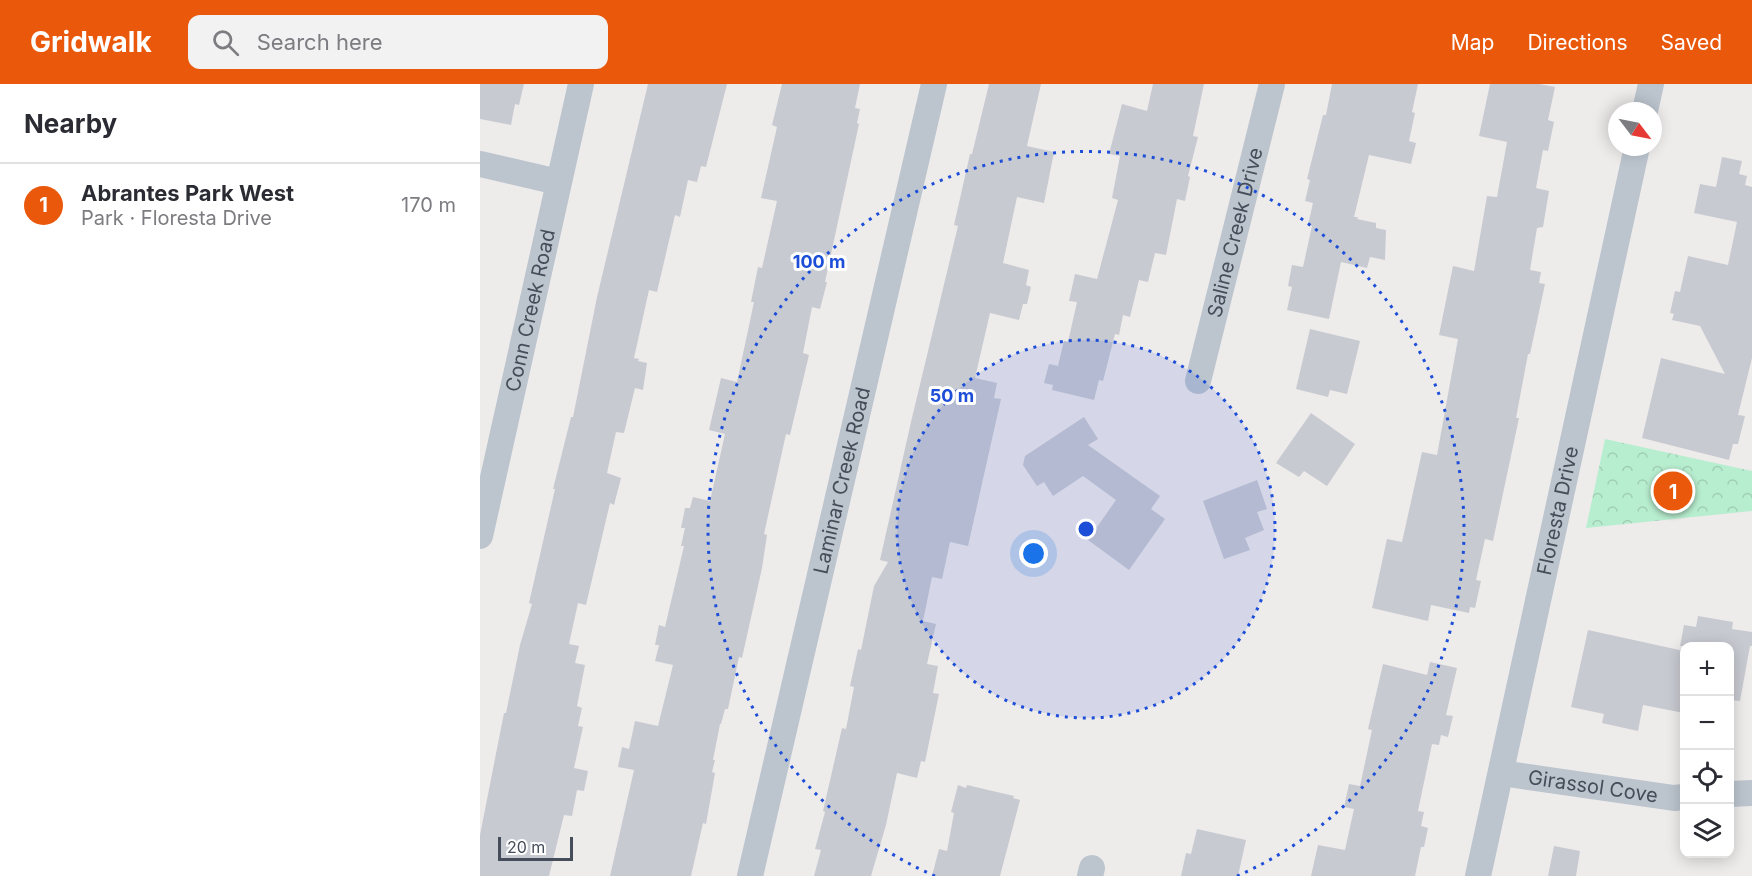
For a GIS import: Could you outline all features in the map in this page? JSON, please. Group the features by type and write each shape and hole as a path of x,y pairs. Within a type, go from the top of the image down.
{"street":[{"name":"Conn Creek Road","path":"480,536 581,84"},
{"name":"Laminar Creek Road","path":"750,876 934,84"},
{"name":"Saline Creek Drive","path":"1198,381 1272,84"},
{"path":"1647,102 1651,84"},
{"name":"Floresta Drive","path":"1478,876 1635,156"},
{"path":"480,164 558,182"},
{"name":"Girassol Cove","path":"1501,773 1680,797"},
{"path":"1734,794 1752,793"}],"green space":[{"path":"1605,439 1752,471 1752,511 1586,528"}],"building":[{"path":"480,84 524,84 519,105 515,104 511,125 480,119"},
{"path":"648,84 727,84 706,167 701,166 697,182 688,180 680,217 675,215 657,292 649,290 634,358 647,363 643,390 635,388 624,433 616,432 607,473 621,478 614,505 610,503 586,605 578,603 569,644 579,646 575,663 585,665 577,706 582,708 578,726 583,727 574,768 588,771 584,791 577,790 572,816 564,815 549,876 480,876 480,835 504,713 506,713 520,645 532,604 529,603 555,489 553,489 571,417 573,417 597,297"},
{"path":"782,84 860,84 855,108 860,109 857,123 859,124 825,282 827,282 820,309 812,307 803,353 809,355 790,435 786,434 764,534 767,535 762,568 742,658 739,657 728,709 725,709 720,724 713,760 715,760 712,772 715,773 706,824 703,823 691,876 610,876 634,770 618,767 622,747 629,749 635,721 658,726 673,665 655,661 659,645 655,645 659,625 665,627 684,546 681,546 685,528 681,528 685,508 690,508 693,497 710,501 725,434 709,430 721,378 737,382 754,302 751,302 758,267 762,268 777,201 761,198 777,127 772,125"},
{"path":"989,84 1041,84 1027,146 1054,152 1044,203 1017,197 1003,263 1029,270 1026,285 1031,287 1027,304 1023,304 1019,320 990,313 975,378 997,383 994,398 1001,399 968,546 950,542 942,579 932,577 923,621 936,624 927,664 938,666 933,693 939,694 925,762 921,761 917,778 897,773 886,825 871,876 814,876 821,850 815,849 842,728 846,729 854,687 850,686 858,649 861,650 874,586 888,562 880,560 958,226 954,225 970,154 972,154"},
{"path":"1153,84 1204,84 1193,136 1198,137 1188,176 1190,177 1185,201 1177,199 1166,255 1155,253 1148,282 1139,280 1130,317 1123,315 1119,335 1115,334 1103,381 1099,380 1094,400 1052,390 1053,385 1044,383 1049,364 1058,366 1064,341 1068,342 1077,302 1069,301 1075,274 1097,279 1118,200 1112,198 1120,156 1109,154 1122,104 1147,111"},
{"path":"1332,84 1418,84 1409,141 1416,143 1411,164 1369,155 1354,217 1376,223 1376,228 1386,230 1385,260 1370,257 1367,268 1341,262 1329,319 1287,310 1292,287 1288,286 1292,265 1303,267 1312,226 1308,225 1313,203 1305,201 1310,180 1307,179 1323,115 1326,115"},
{"path":"1490,84 1539,84 1555,87 1548,120 1554,122 1548,151 1543,150 1536,188 1549,191 1543,227 1537,228 1530,270 1541,272 1539,283 1545,284 1530,354 1528,354 1516,418 1519,418 1493,541 1485,539 1476,580 1481,581 1475,608 1470,607 1469,613 1431,605 1428,621 1372,608 1387,539 1402,542 1422,452 1437,455 1458,339 1439,335 1453,266 1474,271 1487,196 1497,197 1507,142 1479,136"},
{"path":"1722,157 1742,161 1739,174 1747,176 1745,185 1752,187 1752,358 1738,415 1745,416 1738,444 1733,444 1729,460 1642,438 1661,358 1725,374 1700,326 1672,320 1674,314 1670,313 1675,291 1680,292 1688,256 1728,265 1737,222 1694,213 1700,184 1716,187"},
{"path":"1310,329 1360,341 1347,394 1330,390 1328,397 1296,389"},
{"path":"1311,413 1355,444 1327,486 1304,471 1299,477 1276,463"},
{"path":"1084,417 1098,439 1088,445 1160,496 1151,509 1165,519 1129,570 1088,540 1116,500 1083,476 1053,496 1044,482 1037,486 1023,465 1025,456"},
{"path":"1257,480 1267,509 1257,512 1264,530 1245,538 1250,550 1224,559 1203,501"},
{"path":"1698,616 1733,622 1732,629 1752,632 1752,646 1750,646 1740,701 1734,700 1734,642 1681,642 1684,625 1696,627"},
{"path":"1588,630 1680,650 1680,712 1643,705 1638,731 1602,723 1604,714 1571,707"},
{"path":"1430,662 1457,668 1446,715 1453,716 1448,737 1441,735 1439,745 1432,744 1418,811 1424,812 1421,826 1428,828 1415,876 1311,876 1318,845 1345,850 1354,809 1344,807 1349,784 1360,786 1372,730 1368,729 1383,664 1427,675"},
{"path":"958,785 1014,796 1013,798 1020,800 1000,876 932,876 939,849 947,851 954,813 951,812"},
{"path":"1197,829 1246,840 1238,876 1181,876 1186,853 1191,854"},
{"path":"1554,846 1580,851 1576,876 1548,876"}],"place":[{"name":"Abrantes Park West","path":"1673,491"}]}
